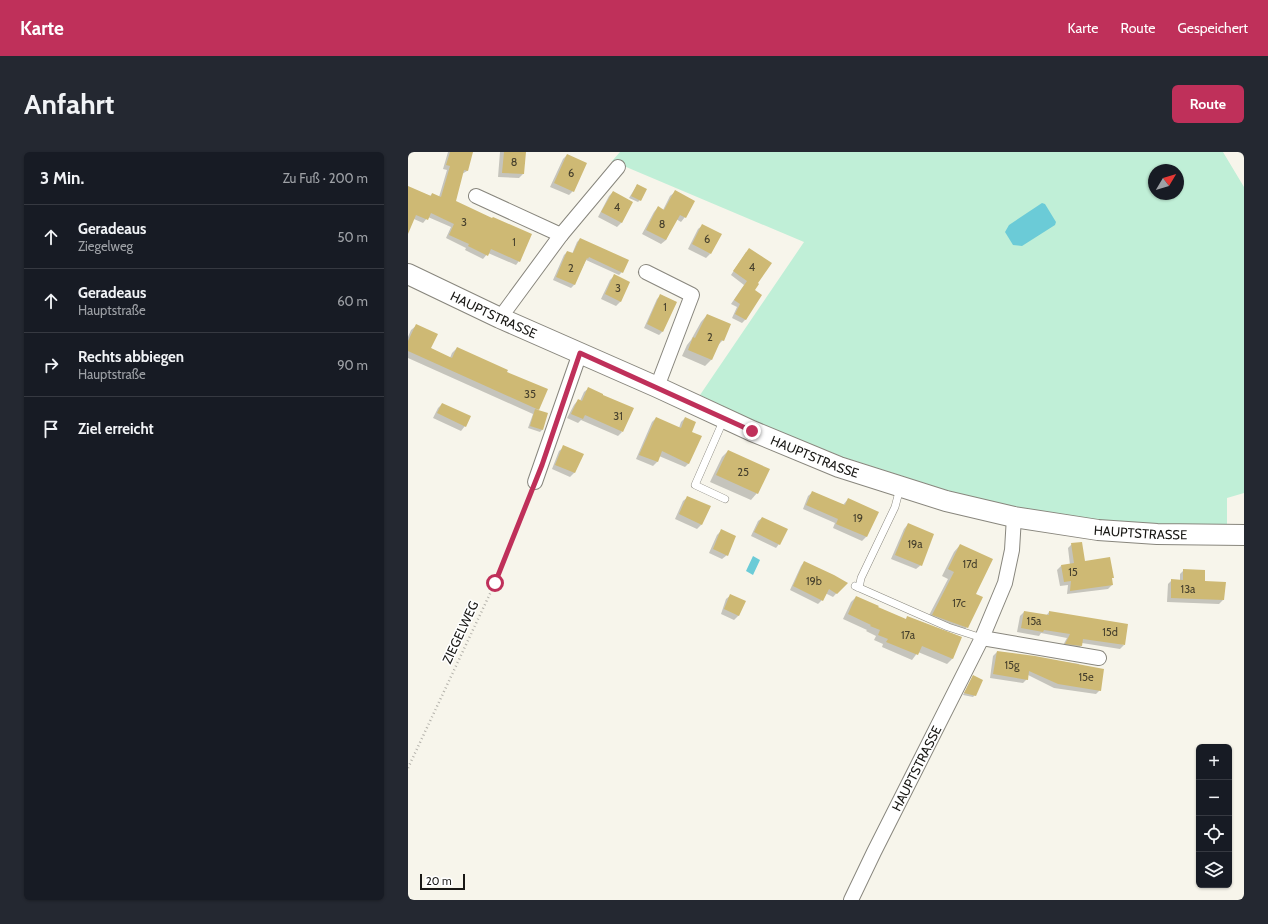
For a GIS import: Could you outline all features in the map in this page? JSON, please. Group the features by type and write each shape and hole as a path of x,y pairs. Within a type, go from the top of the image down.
{"main road":[{"name":"HAUPTSTRASSE","path":"408,274 500,318 657,387 724,419 839,467 946,501 1014,517 1106,530 1157,534 1244,535"}],"street":[{"path":"500,318 561,235 618,167"},
{"path":"476,196 561,235"},
{"path":"646,272 692,295 657,387"},
{"path":"535,482 580,353"},
{"name":"HAUPTSTRASSE","path":"851,900 982,638 1005,583 1012,550 1014,517"},
{"path":"982,638 1099,658"}],"lane":[{"path":"724,419 695,485 725,500"},
{"path":"900,486 895,507 857,587 948,627 982,638"}],"path":[{"name":"ZIEGELWEG","path":"408,768 495,583 535,482"}],"green space":[{"path":"620,152 1223,152 1244,187 1244,493 1227,498 1227,527 1099,520 1016,508 949,491 843,457 756,422 700,395 804,242 612,161"}],"water":[{"path":"1042,203 1045,204 1056,222 1055,225 1022,246 1013,245 1005,232 1009,225"},
{"path":"753,556 760,560 753,575 746,571"}],"building":[{"path":"450,152 473,152 468,171 464,170 456,201 492,218 493,217 532,234 520,262 491,249 488,256 468,246 469,244 449,235 454,224 431,213 428,220 416,215 408,234 408,186 431,196 432,193 441,197 450,166 446,165"},
{"path":"504,152 526,152 524,174 502,173"},
{"path":"567,154 587,163 574,192 554,183"},
{"path":"637,184 647,189 641,201 631,196"},
{"path":"675,190 695,201 686,218 680,215 666,240 646,230 658,206 664,210"},
{"path":"613,191 633,202 622,223 601,212"},
{"path":"702,224 722,234 711,254 692,244"},
{"path":"580,238 629,260 623,273 589,257 588,259 587,258 575,285 556,277 567,251 573,253"},
{"path":"749,248 772,263 758,283 759,284 755,290 762,295 746,320 735,314 740,304 734,300 747,281 733,271"},
{"path":"614,274 630,282 621,302 605,294"},
{"path":"660,294 677,302 663,332 647,324"},
{"path":"707,314 731,324 724,341 721,340 712,360 688,350 693,337 695,338"},
{"path":"416,324 438,334 431,348 452,358 457,347 508,370 507,372 548,389 539,410 408,351 408,341"},
{"path":"588,387 634,408 623,432 585,415 583,419 571,414 578,399 582,401"},
{"path":"442,403 471,416 466,427 437,413"},
{"path":"535,409 548,413 543,430 530,426"},
{"path":"656,417 681,428 685,417 696,422 692,432 702,436 689,464 662,451 658,462 639,455"},
{"path":"563,445 584,454 575,473 555,465"},
{"path":"728,450 770,469 758,494 716,475"},
{"path":"812,491 845,505 848,498 879,512 867,537 836,524 838,519 806,505"},
{"path":"687,496 711,506 702,525 679,514"},
{"path":"762,517 788,529 780,545 754,532"},
{"path":"908,523 934,534 922,566 895,555"},
{"path":"721,529 736,536 728,556 713,549"},
{"path":"1082,542 1085,561 1110,557 1114,578 1112,578 1113,585 1070,591 1071,581 1064,582 1061,565 1074,563 1071,543"},
{"path":"960,544 993,559 976,594 983,597 968,628 932,615 954,572 948,569"},
{"path":"804,561 848,583 837,594 829,589 823,601 793,586"},
{"path":"1183,569 1205,570 1205,581 1226,582 1224,600 1171,598 1171,579 1183,580"},
{"path":"730,594 746,601 739,616 724,609"},
{"path":"856,596 906,619 907,616 962,637 953,659 922,646 918,655 886,642 888,639 878,635 880,630 848,614"},
{"path":"1024,611 1049,615 1049,611 1128,624 1125,645 1083,639 1082,646 1065,644 1070,634 1044,630 1043,632 1021,628"},
{"path":"997,651 1035,656 1104,669 1101,691 1058,684 1029,671 1028,680 993,674"},
{"path":"973,675 983,680 976,696 964,693"}],"route":[{"path":"495,583 542,465 580,353 752,431"}]}
